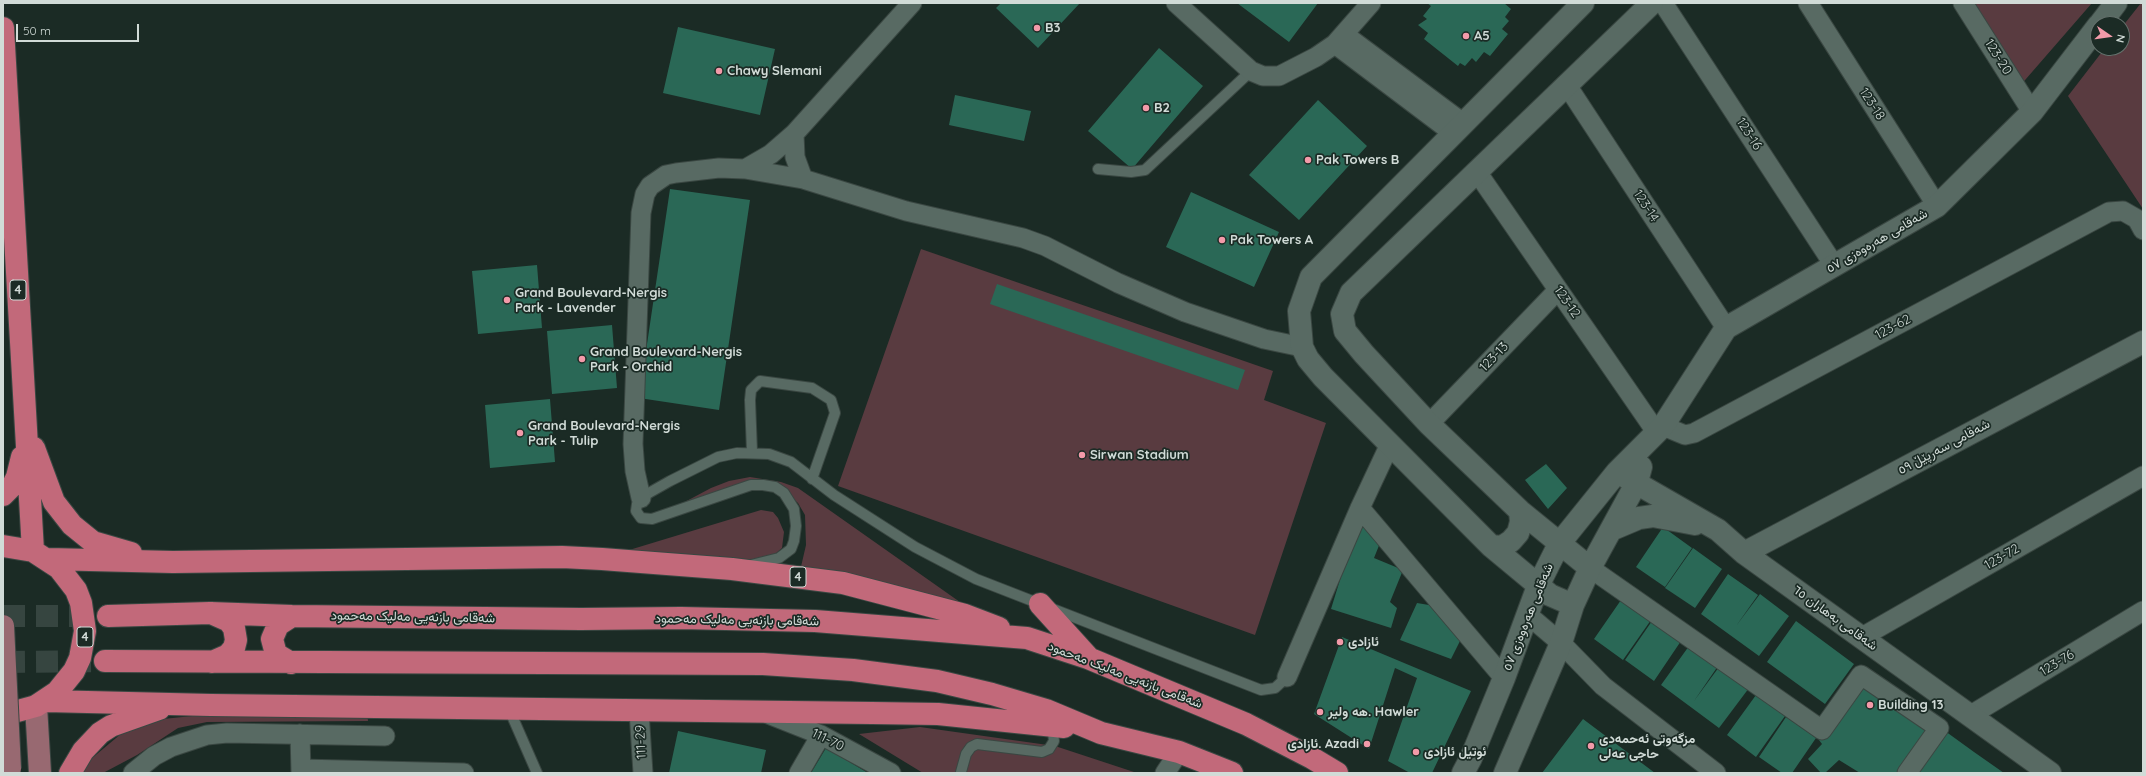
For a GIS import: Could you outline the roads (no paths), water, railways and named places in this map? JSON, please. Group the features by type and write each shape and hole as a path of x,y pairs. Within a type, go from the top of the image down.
{"highway":[{"name":"4","path":"3,28 26,424 40,555 68,578 76,590 81,603 85,631 84,644 74,671 57,692 41,703 20,711 3,713"},
{"path":"3,495 13,485 17,477 23,453 26,424"},
{"path":"26,424 54,502 72,525 93,542 108,547 173,562"},
{"path":"3,546 40,555 173,562"},
{"name":"4","path":"173,562 562,557 732,569 843,583 965,615 1027,638"},
{"path":"1040,604 1088,658"},
{"path":"210,613 229,621 234,628 236,640 234,648 228,655 212,662"},
{"name":"شەقامی بازنەیی مەلیک مەحمود","path":"108,616 210,613 292,616 581,619 681,618 815,621 1027,638 1088,658 1246,724 1312,758 1337,773"},
{"path":"291,663 279,656 272,643 276,629 292,616"},
{"path":"105,661 807,665 895,674 937,681 992,694 1046,710 1101,733"},
{"path":"41,703 938,714 1052,725 1101,733 1179,752 1232,773"},
{"path":"70,773 84,751 100,733 111,726 172,704"}],"main road":[{"path":"3,626 8,767"},
{"path":"40,773 41,703"},
{"path":"8,767 17,760 26,765 33,773"}],"street":[{"path":"745,169 771,154 794,134 912,3"},
{"path":"1176,3 1251,71 1264,76 1279,76 1316,57 1340,40 1371,3"},
{"path":"1573,605 1554,597 1538,586 1491,546 1323,377 1308,359 1302,347 1299,311 1311,277 1583,3"},
{"path":"1652,3 1566,84 1351,293 1342,314 1345,332 1429,424 1520,511 1559,544 1590,568 1822,730 1861,675 1939,728 1907,773"},
{"name":"123-16","path":"1663,3 1834,265"},
{"name":"123-18","path":"1808,3 1937,206"},
{"name":"123-20","path":"1964,3 2032,112"},
{"path":"2106,16 2116,3"},
{"name":"شەقامی هەرەوەزی ٥٧","path":"1463,773 1472,758 1504,678 1538,586 1559,544 1617,472 1656,433 1726,328 1937,206 2032,112 2090,36"},
{"path":"1340,40 1458,128"},
{"name":"123-14","path":"1566,84 1726,328"},
{"path":"794,134 796,157 802,179"},
{"path":"641,498 635,471 633,444 642,204 650,186 666,175 697,170 745,169 802,179 906,211 1023,238 1045,246 1118,283 1185,312 1264,339 1302,347"},
{"name":"123-12","path":"1477,172 1656,433"},
{"name":"123-62","path":"1656,433 1694,433 2109,212 2123,211 2137,219 2143,230"},
{"name":"123-13","path":"1429,424 1558,290"},
{"name":"شەقامی سەرپێڵ ٥٩","path":"1744,553 2143,342"},
{"name":"شەقامی هەرەوەزی ٥٧","path":"1505,773 1561,643 1573,605 1590,568 1613,529 1637,482 1656,433"},
{"path":"1287,677 1360,508 1390,444"},
{"name":"شەقامی بەهاران ٦٥","path":"1617,472 1637,482 1718,530 1744,553 1972,715 2050,773"},
{"name":"123-72","path":"1862,637 2143,476"},
{"path":"1360,508 1504,678"},
{"path":"1491,546 1502,547 1511,541 1518,533 1521,522 1520,511"},
{"path":"1613,529 1638,518 1653,516 1668,517 1718,530"},
{"name":"123-76","path":"1972,715 2143,611"},
{"path":"1528,615 1561,643 1604,686 1716,773"},
{"name":"111-29","path":"639,711 643,773"},
{"name":"111-70","path":"763,712 821,735 891,773"},
{"path":"133,773 154,756 171,747 207,735 226,732 385,736"},
{"path":"300,734 301,771 464,773"},
{"path":"799,773 821,735"},
{"path":"1165,773 1179,752"}],"lane":[{"path":"1098,169 1131,172 1145,170 1251,71"},
{"path":"752,452 751,390 760,382 812,388 831,400 835,413 812,479"},
{"path":"732,569 779,558 791,549 796,533 796,517 794,509 784,493 775,487 751,485 657,517 645,519 639,516 636,510 637,504 641,498 670,481 718,457 752,452 769,454 791,462 812,479 921,551 976,579 1261,690 1275,688 1287,677"},
{"path":"509,709 537,773"},
{"path":"961,772 966,754 971,747 978,744 1042,752 1049,749 1054,742 1052,725"}],"tunnel":[{"path":"3,616 108,616"},
{"path":"3,662 105,661"}],"place":[{"name":"B3","path":"1037,28"},
{"name":"A5","path":"1466,36"},
{"name":"Chawy Slemani","path":"719,71"},
{"name":"B2","path":"1146,108"},
{"name":"Pak Towers B","path":"1308,160"},
{"name":"Pak Towers A","path":"1222,240"},
{"name":"Grand Boulevard-Nergis Park - Lavender","path":"507,300"},
{"name":"Grand Boulevard-Nergis Park - Orchid","path":"582,359"},
{"name":"Grand Boulevard-Nergis Park - Tulip","path":"520,433"},
{"name":"Sirwan Stadium","path":"1082,455"},
{"name":"ئازادی","path":"1340,642"},
{"name":"Building 13","path":"1870,705"},
{"name":"هه ولير. Hawler","path":"1320,712"},
{"name":"ئازادى. Azadi","path":"1367,744"},
{"name":"مزگەوتی ئەحمەدی حاجی عەلی","path":"1591,746"},
{"name":"ئوتیل ئازادی","path":"1416,752"}]}
